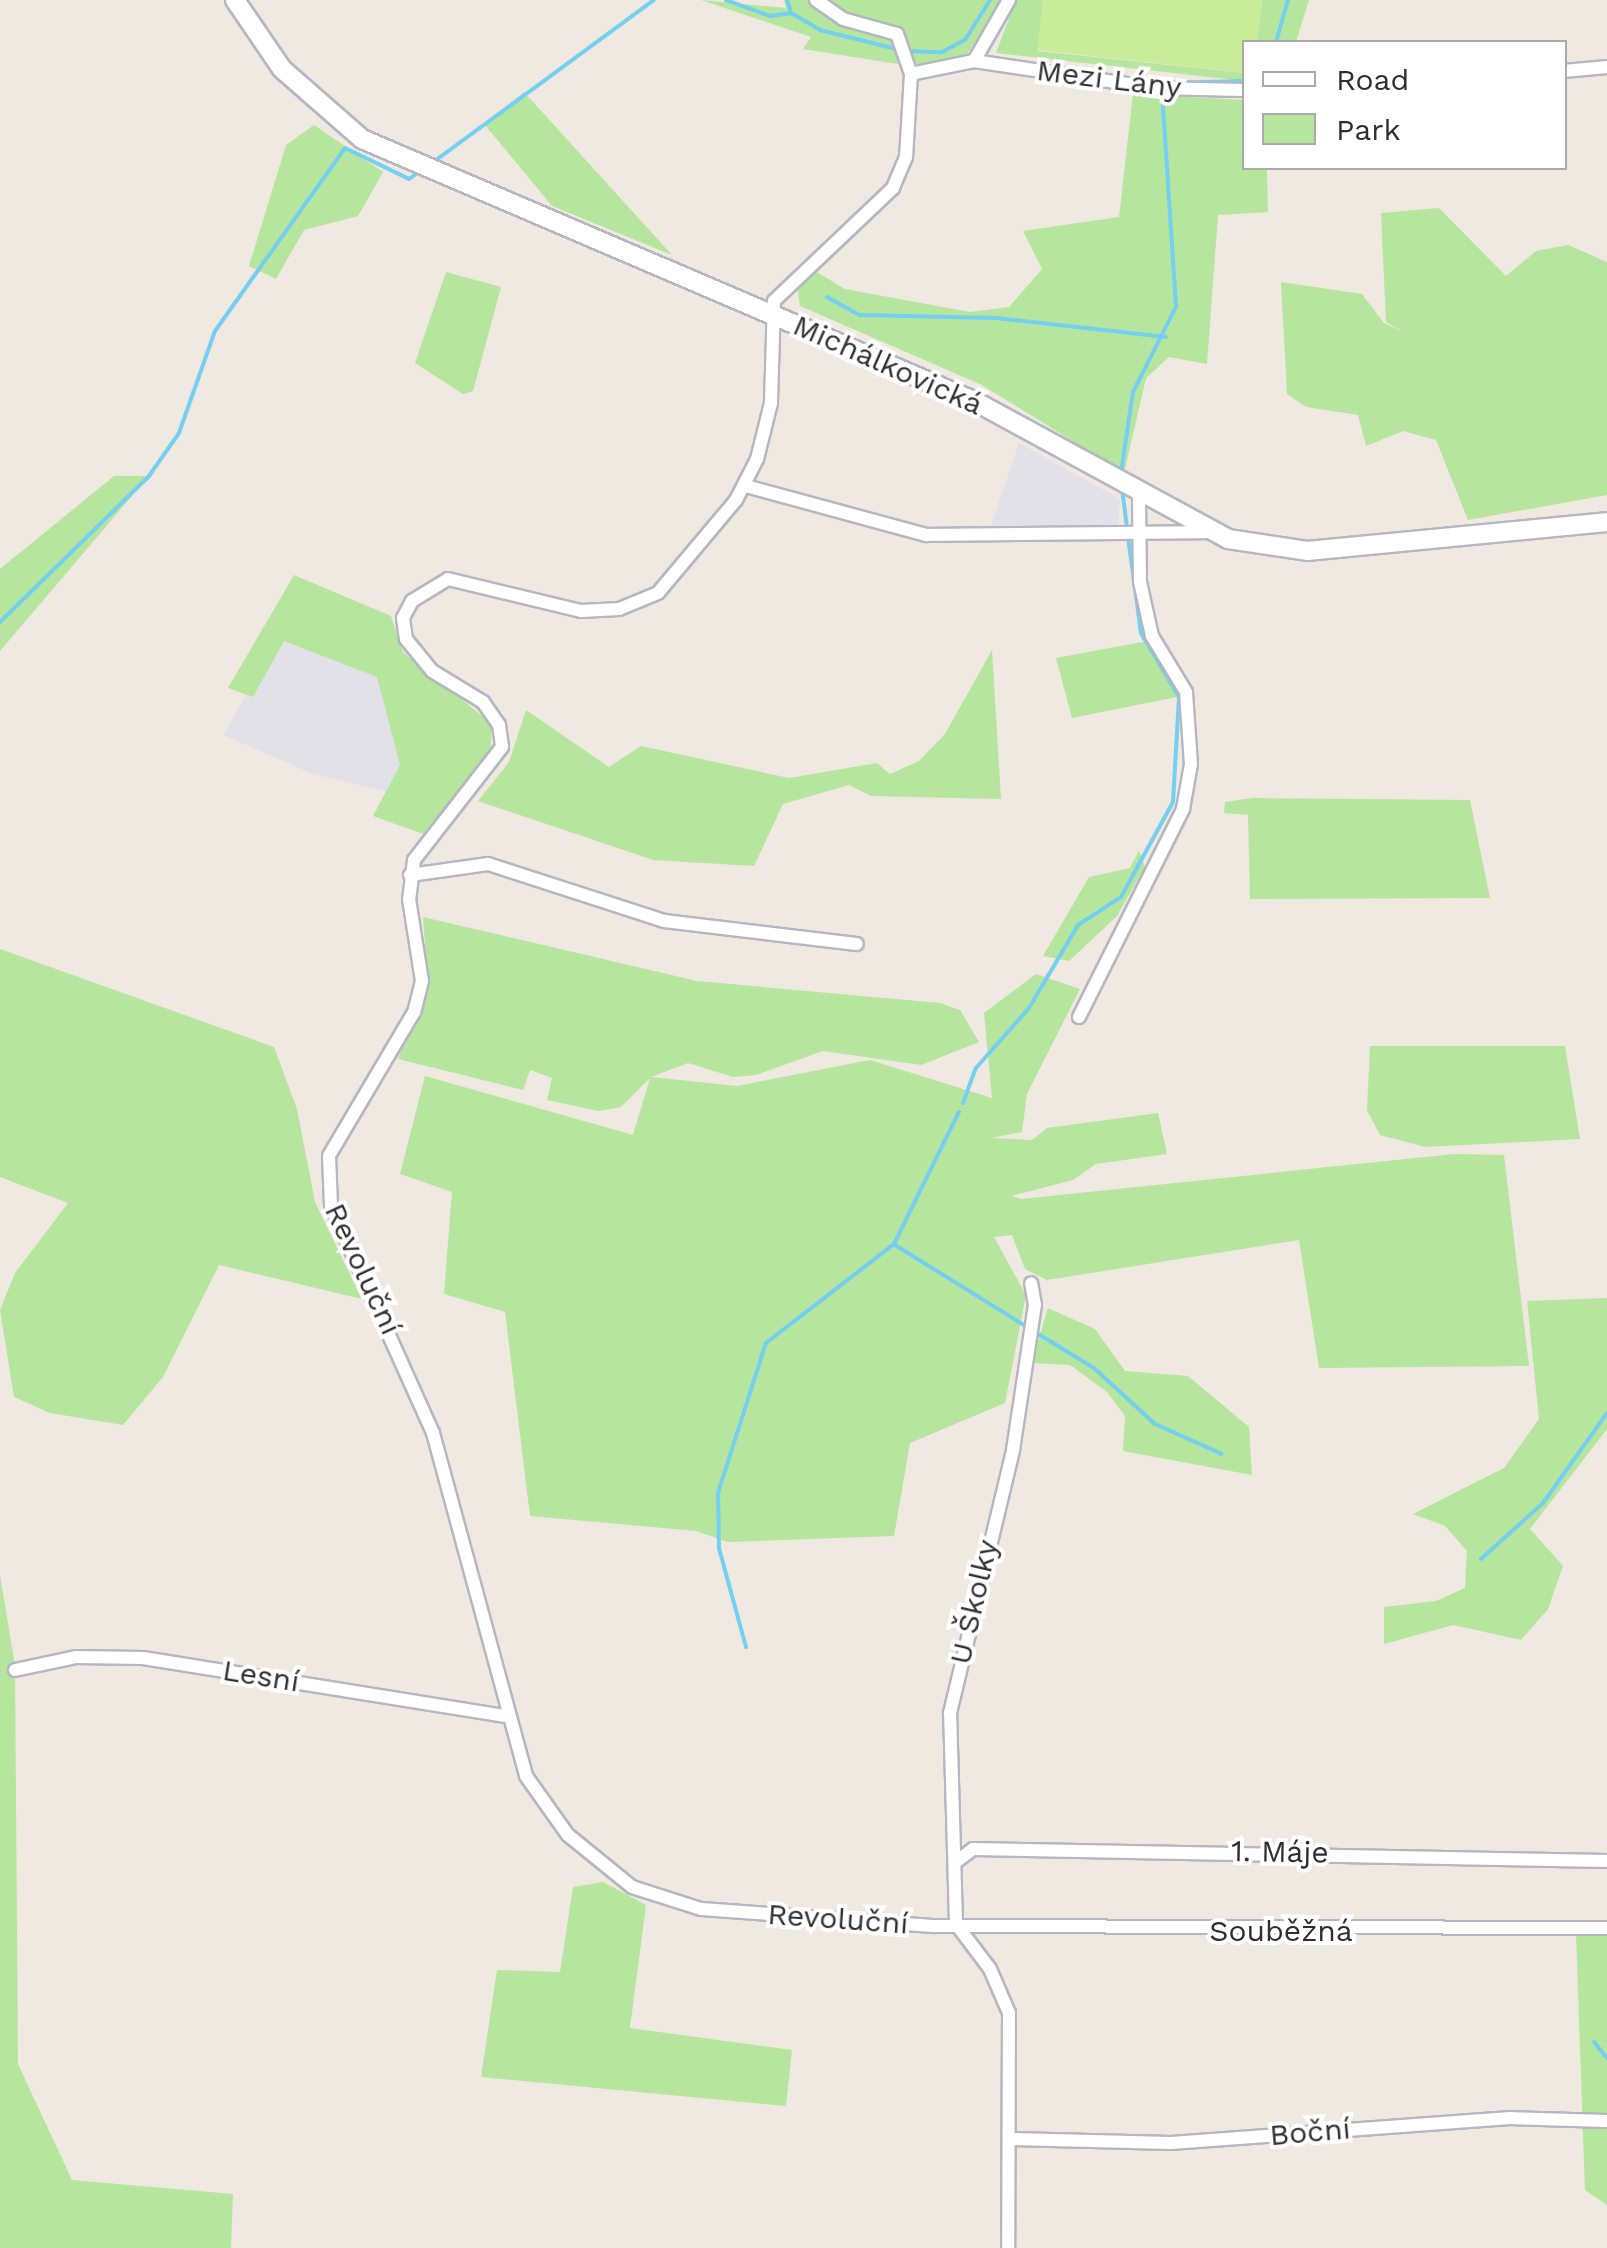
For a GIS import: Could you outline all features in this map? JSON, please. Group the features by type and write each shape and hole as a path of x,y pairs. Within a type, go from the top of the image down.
{"street":[{"name":"Michálkovická","path":"235,0 282,69 362,139 976,402 1212,532 1307,551 1607,522"},
{"path":"816,0 843,18 890,30 905,47 909,69 906,156 893,188 804,266 770,313 771,403 746,486 658,593 620,609 541,604 448,579 412,601 403,618 406,640 432,671 483,702 500,725 502,747 422,844 410,875 488,864 664,921 858,944"},
{"path":"974,62 1009,0"},
{"name":"Mezi Lány","path":"909,69 974,62 1154,88 1242,90"},
{"path":"1567,71 1607,67"},
{"path":"746,486 926,536 1212,532"},
{"path":"1079,1017 1183,809 1191,764 1189,706 1152,636 1138,536 1139,494"},
{"name":"Revoluční","path":"410,875 422,980 414,1012 349,1111 329,1156 326,1186 440,1452 526,1776 550,1812 632,1887 701,1909 956,1924"},
{"name":"U Školky","path":"956,1924 957,1861 950,1844 950,1713 1012,1450 1035,1305 1031,1283"},
{"name":"Lesní","path":"14,1670 76,1657 142,1658 507,1716"},
{"name":"1. Máje","path":"957,1861 973,1849 1607,1860"},
{"path":"956,1924 990,1969 1009,2013 1012,2139 1008,2248"},
{"name":"Souběžná","path":"956,1924 1145,1932 1607,1928"},
{"name":"Boční","path":"1012,2139 1171,2143 1510,2118 1607,2121"}],"shaded area":[{"path":"1019,443 1120,499 1118,532 990,528"},
{"path":"285,627 385,634 404,796 313,774 223,735"}],"green space":[{"path":"701,0 786,8 784,0 811,0 825,15 891,36 902,56 898,64 803,49 811,37"},
{"path":"824,0 1000,0 966,56 918,67 897,26 845,14"},
{"path":"1016,0 1043,0 1038,51 1242,73 1242,81 996,53"},
{"path":"1043,0 1262,0 1257,40 1242,40 1242,73 1037,50"},
{"path":"1262,0 1309,0 1297,40 1257,40"},
{"path":"524,92 672,255 552,206 485,125"},
{"path":"1133,94 1242,100 1242,170 1267,170 1268,212 1218,215 1207,364 1169,357 1146,378 1124,473 982,385 800,306 798,290 815,271 845,289 970,312 1009,307 1042,269 1023,231 1119,217"},
{"path":"314,125 383,172 358,216 304,230 276,279 249,266 286,145"},
{"path":"1439,208 1506,276 1536,251 1568,245 1607,262 1607,495 1468,520 1436,440 1403,431 1366,446 1358,415 1306,407 1287,394 1281,282 1362,294 1384,323 1404,332 1386,322 1381,213"},
{"path":"446,272 501,287 473,391 463,394 415,363"},
{"path":"114,476 149,476 0,651 0,569"},
{"path":"294,575 391,616 403,652 492,724 490,757 423,834 373,816 400,765 377,677 284,641 253,697 228,688"},
{"path":"1148,641 1182,696 1072,718 1056,658"},
{"path":"992,650 1001,799 871,796 849,785 783,804 754,866 653,860 478,801 509,762 526,710 609,767 641,746 789,778 877,763 890,774 919,761 945,734"},
{"path":"1253,798 1470,800 1490,898 1250,899 1248,815 1224,813 1225,802"},
{"path":"1139,850 1145,867 1117,916 1069,961 1043,956 1089,877 1130,868"},
{"path":"423,917 697,981 940,1003 960,1010 979,1042 921,1065 823,1051 756,1075 733,1077 688,1063 651,1077 737,1086 870,1060 992,1098 984,1013 1036,974 1080,989 1027,1094 1022,1132 991,1138 1032,1140 1047,1128 1158,1113 1167,1154 1096,1164 1073,1180 1011,1196 1021,1199 1454,1154 1504,1155 1529,1366 1319,1368 1299,1240 1047,1280 1025,1269 1012,1235 994,1237 1026,1295 1005,1403 910,1443 894,1536 728,1542 696,1531 530,1516 505,1312 444,1294 452,1192 400,1174 425,1076 633,1135 650,1078 621,1107 599,1111 547,1100 552,1078 530,1070 523,1090 398,1059 428,984"},
{"path":"0,949 274,1047 297,1109 315,1202 362,1299 219,1265 163,1377 123,1425 50,1413 14,1397 0,1310 15,1273 68,1203 0,1177"},
{"path":"1370,1046 1565,1046 1580,1139 1425,1147 1380,1135 1367,1110"},
{"path":"1607,1298 1607,1429 1530,1529 1563,1566 1548,1609 1521,1640 1453,1625 1384,1644 1384,1607 1436,1601 1465,1588 1467,1551 1445,1526 1413,1514 1504,1468 1539,1419 1527,1301"},
{"path":"1048,1308 1095,1329 1125,1371 1188,1376 1249,1427 1252,1475 1123,1451 1125,1416 1107,1392 1070,1365 1031,1363"},
{"path":"0,1575 15,1666 18,2064 72,2180 233,2194 231,2248 0,2248"},
{"path":"603,1882 646,1905 630,2028 792,2050 786,2106 481,2077 497,1970 560,1972 573,1887"},
{"path":"1576,1934 1607,1934 1607,2205 1585,2190"}],"waterway":[{"path":"432,163 654,0"},
{"path":"726,0 770,16 791,13"},
{"path":"787,0 791,13 820,30 904,51 942,52 965,40 990,0"},
{"path":"1277,40 1288,0"},
{"path":"1165,83 1242,81"},
{"path":"1121,473 1133,392 1176,307 1162,92"},
{"path":"0,622 149,476 179,433 215,331 345,148 409,179 420,171"},
{"path":"827,297 860,315 996,318 1166,337"},
{"path":"1122,488 1127,528"},
{"path":"963,1103 976,1068 1029,1008 1078,925 1121,897 1173,802 1179,697 1141,633 1128,537"},
{"path":"746,1647 719,1548 718,1493 766,1343 894,1244 959,1112"},
{"path":"895,1245 1027,1327"},
{"path":"1035,1332 1094,1368 1155,1424 1222,1454"},
{"path":"1481,1559 1543,1503 1607,1413"},
{"path":"1594,2042 1607,2058"}]}
